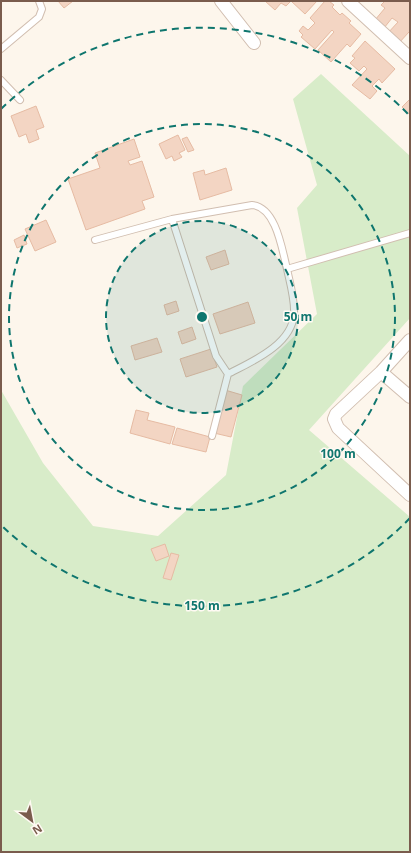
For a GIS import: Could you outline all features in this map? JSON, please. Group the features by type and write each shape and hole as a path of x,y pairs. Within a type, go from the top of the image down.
{"street":[{"path":"221,1 254,43"},
{"path":"348,1 410,58"},
{"path":"410,340 381,372 336,414 335,424 410,494"},
{"path":"381,372 410,397"}],"lane":[{"path":"1,49 39,17 42,9 38,1"},
{"path":"1,80 20,100"},
{"path":"95,240 172,219 252,205 259,206 266,211 272,219 287,269 294,305 292,324 280,342 254,360 228,374 212,436"},
{"path":"172,219 216,356 228,374"},
{"path":"287,269 410,234"}],"green space":[{"path":"321,74 410,156 410,318 309,430 410,517 410,852 1,852 1,390 43,463 93,526 158,536 226,475 243,386 317,314 297,208 317,185 293,99"}],"building":[{"path":"58,1 73,1 64,8"},
{"path":"265,1 291,1 286,6 281,3 275,10"},
{"path":"291,1 317,1 305,14"},
{"path":"325,1 329,1 334,5 332,7 340,15 342,13 351,21 349,23 361,34 350,47 347,44 331,62 318,50 334,32 332,30 315,49 301,37 303,35 299,31 303,26 308,30 315,23 310,18"},
{"path":"385,1 410,1 410,33 409,32 398,44 387,34 398,22 392,18 384,28 375,20 385,8 381,5"},
{"path":"365,41 395,69 382,83 379,79 372,86 377,91 370,99 352,85 367,69 364,66 359,71 350,63 355,58 352,56"},
{"path":"410,99 410,115 402,107"},
{"path":"36,106 44,127 36,130 39,139 29,143 26,134 19,137 11,116"},
{"path":"178,135 185,150 179,153 182,157 174,161 172,156 166,159 159,144"},
{"path":"187,137 194,150 188,152 182,139"},
{"path":"134,139 140,157 128,161 130,165 142,161 154,197 142,201 145,209 86,230 68,179 100,168 95,153"},
{"path":"226,168 232,190 200,200 193,173 204,170 205,175"},
{"path":"46,220 56,242 35,251 25,229"},
{"path":"24,235 27,244 17,248 14,240"},
{"path":"225,250 229,264 211,270 206,257"},
{"path":"176,301 179,311 167,315 164,305"},
{"path":"248,302 255,323 220,334 213,314"},
{"path":"192,327 196,339 182,344 178,332"},
{"path":"157,338 162,352 135,360 131,346"},
{"path":"211,349 217,367 186,377 180,359"},
{"path":"225,390 242,395 231,437 214,433"},
{"path":"136,410 149,413 147,420 175,427 170,444 130,433"},
{"path":"177,428 210,437 206,452 172,444"},
{"path":"165,544 169,556 156,561 151,549"},
{"path":"171,553 179,555 171,580 163,578"}]}
